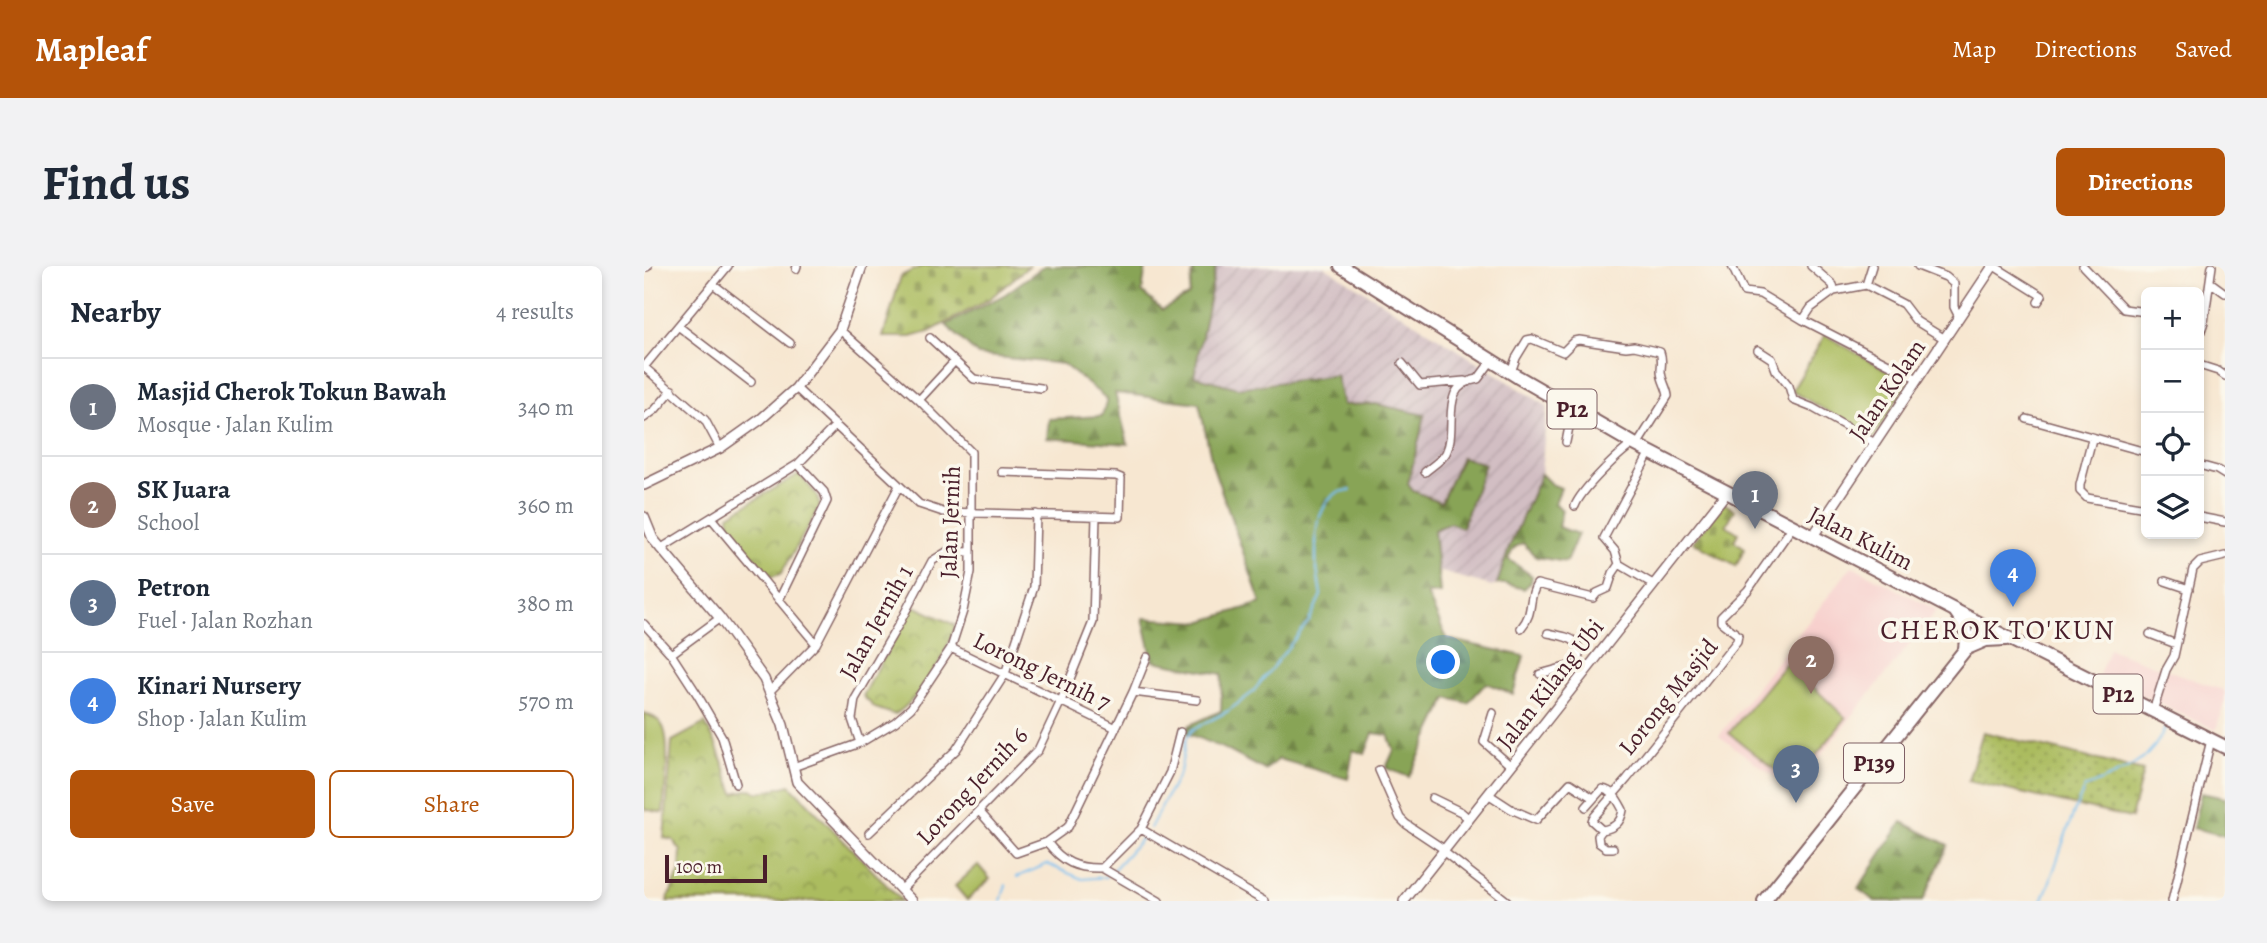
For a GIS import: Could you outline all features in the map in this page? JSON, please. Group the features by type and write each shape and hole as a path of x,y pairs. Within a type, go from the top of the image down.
{"main road":[{"name":"Jalan Kulim","path":"1341,266 1511,372 1650,452 1984,626 2225,747"},
{"path":"1953,609 1964,623 1965,649 1986,640 2012,640"},
{"name":"P139","path":"1764,901 1984,626"}],"street":[{"path":"720,447 705,420 644,367 727,266"},
{"path":"644,485 720,447 761,419 796,388 840,330 862,266"},
{"path":"1732,266 1744,292 1760,294 1803,320 1917,379"},
{"path":"1811,266 1833,285 1834,291"},
{"path":"1866,285 1872,266"},
{"path":"1917,266 1946,277 1954,284 1954,307 1959,317"},
{"path":"1994,266 2042,296 2039,302"},
{"name":"Jalan Kolam","path":"1813,536 1994,266"},
{"path":"2083,266 2124,309 2141,311"},
{"path":"2204,322 2212,266"},
{"path":"2210,282 2225,293"},
{"path":"713,284 790,342"},
{"path":"1803,320 1811,308 1834,291 1866,285 1903,304 1916,321 1945,339"},
{"path":"678,326 751,382"},
{"name":"Jalan Jernih","path":"793,767 860,743 895,722 911,708 951,648 963,611 971,572 971,452 919,400 840,330"},
{"path":"930,338 974,379 1041,388"},
{"path":"1511,372 1521,349 1527,340 1532,339 1563,352 1574,341 1579,340 1634,346 1660,352 1663,357 1661,375 1668,396 1636,444 1610,462 1583,491 1576,506"},
{"path":"1758,350 1772,359 1776,370 1789,386 1793,400 1813,408 1875,443"},
{"path":"1402,363 1420,385 1478,379 1492,360"},
{"path":"919,400 954,362"},
{"path":"2204,366 2218,370 2225,376"},
{"path":"1425,472 1445,456 1451,436 1449,412 1459,386 1464,381"},
{"path":"796,388 919,504 943,512 1120,517 1121,478 1116,476 1002,472"},
{"path":"644,418 655,410 672,390"},
{"path":"1566,442 1569,427 1581,414"},
{"path":"2027,419 2141,451"},
{"path":"660,549 798,464 836,425"},
{"path":"2092,439 2080,485 2082,494 2087,498 2141,507"},
{"path":"1650,452 1604,538 1615,551 1619,564 1653,584"},
{"path":"779,600 827,501 824,492 798,464"},
{"path":"2204,466 2225,475"},
{"path":"770,691 817,644 899,486"},
{"name":"Jalan Kilang Ubi","path":"1405,901 1511,766 1581,669 1727,492"},
{"path":"869,833 956,750 1004,674 1034,587 1036,514"},
{"name":"Lorong Jernih 6","path":"901,890 1038,750 1093,622 1096,516"},
{"path":"644,517 660,549 720,618 764,679 783,725 797,782 912,901"},
{"path":"2204,518 2225,522"},
{"path":"712,519 817,644"},
{"name":"Lorong Masjid","path":"1613,794 1737,641 1738,635 1721,622 1721,617 1748,590 1793,526"},
{"name":"Jalan Jernih 1","path":"860,743 852,719 855,699 932,561 948,551 970,552"},
{"path":"2153,711 2176,644 2196,565 2225,556"},
{"path":"1521,628 1528,620 1532,590 1537,584 1593,598 1608,588 1619,564"},
{"path":"2165,581 2189,589"},
{"path":"671,654 720,618"},
{"path":"645,627 671,654 722,737 736,784"},
{"path":"1540,674 1569,666 1581,669 1580,646 1573,640 1548,633"},
{"path":"2150,634 2176,644"},
{"name":"Lorong Jernih 7","path":"951,648 1116,728"},
{"name":"Lorong Jernih 7","path":"979,811 1016,853 1047,842 1063,832 1072,821 1147,657"},
{"path":"1133,692 1197,701"},
{"path":"1493,713 1483,742 1511,766"},
{"path":"1102,868 1141,829 1170,772 1180,732"},
{"path":"2172,901 2211,740"},
{"path":"1379,770 1400,818 1507,901"},
{"path":"1488,794 1511,809 1536,820 1570,783 1593,798"},
{"path":"1586,807 1602,789 1613,794 1623,814 1615,826 1602,830 1598,836 1599,843 1606,848 1613,848"},
{"path":"1602,830 1592,821 1613,794"},
{"path":"1432,798 1461,812 1469,819"},
{"path":"1141,829 1264,901"},
{"path":"1047,842 1068,863 1078,867 1102,868 1159,901"}],"shaded area":[{"path":"1216,266 1324,266 1547,406 1541,474 1509,547 1497,584 1492,586 1438,571 1434,530 1450,522 1462,528 1462,457 1441,502 1413,491 1408,484 1376,404 1343,405 1270,382 1238,388 1194,376"},
{"path":"1852,566 1937,610 1793,790 1719,736"},
{"path":"2109,649 2225,691 2216,730 2099,675"}],"green space":[{"path":"922,266 1029,266 988,300 929,332 911,337 883,337 901,276"},
{"path":"1044,266 1146,266 1142,292 1162,310 1189,295 1194,266 1216,266 1194,376 1238,388 1336,375 1343,405 1376,404 1425,415 1408,484 1413,491 1441,502 1462,457 1485,464 1462,528 1450,523 1434,530 1440,593 1427,594 1447,639 1524,656 1513,694 1486,683 1468,703 1447,698 1409,777 1386,768 1394,750 1388,735 1373,733 1365,754 1353,750 1348,779 1279,759 1265,770 1184,732 1190,725 1221,711 1222,674 1153,661 1143,618 1200,622 1261,603 1213,467 1199,403 1115,393 1128,444 1047,438 1049,419 1102,416 1107,399 1063,364 978,355 946,325 1004,295"},
{"path":"1825,335 1907,382 1874,438 1792,391"},
{"path":"799,474 816,494 820,506 781,574 771,577 730,529 729,515"},
{"path":"1541,474 1551,484 1561,488 1555,503 1562,510 1558,527 1578,534 1566,562 1536,557 1523,543 1514,548 1508,559 1532,576 1531,582 1524,589 1497,584 1509,548"},
{"path":"1724,503 1735,510 1726,525 1738,533 1734,541 1745,548 1736,566 1693,542"},
{"path":"912,605 955,625 946,650 932,675 895,715 875,708 863,696"},
{"path":"1787,662 1846,718 1793,784 1729,733"},
{"path":"644,713 662,725 667,742 663,813 644,809"},
{"path":"705,723 734,793 751,789 759,793 790,785 902,901 667,901 680,871 681,851 673,840 664,838 672,741"},
{"path":"1983,732 2143,771 2131,818 1968,781"},
{"path":"2201,793 2225,798 2225,836 2193,828"},
{"path":"1902,822 1948,845 1923,901 1875,901 1858,889"},
{"path":"978,865 990,879 967,900 955,886"}],"waterway":[{"path":"1150,828 1180,772 1186,739 1192,730 1228,711 1252,693 1309,621 1321,595 1316,563 1316,533 1320,516 1327,501 1338,492 1351,490"},
{"path":"2042,901 2072,816 2085,788 2122,772 2143,759 2152,750 2166,726"},
{"path":"1114,869 1143,837"},
{"path":"1017,877 1047,864 1082,879 1106,877"},
{"path":"1001,901 1006,885"}],"place":[{"name":"Masjid Cherok Tokun Bawah","path":"1755,529"},
{"name":"Kinari Nursery","path":"2013,607"},
{"name":"SK Juara","path":"1811,694"},
{"name":"Petron","path":"1796,803"}],"district":[{"name":"CHEROK TO'KUN","path":"1998,629"}]}
